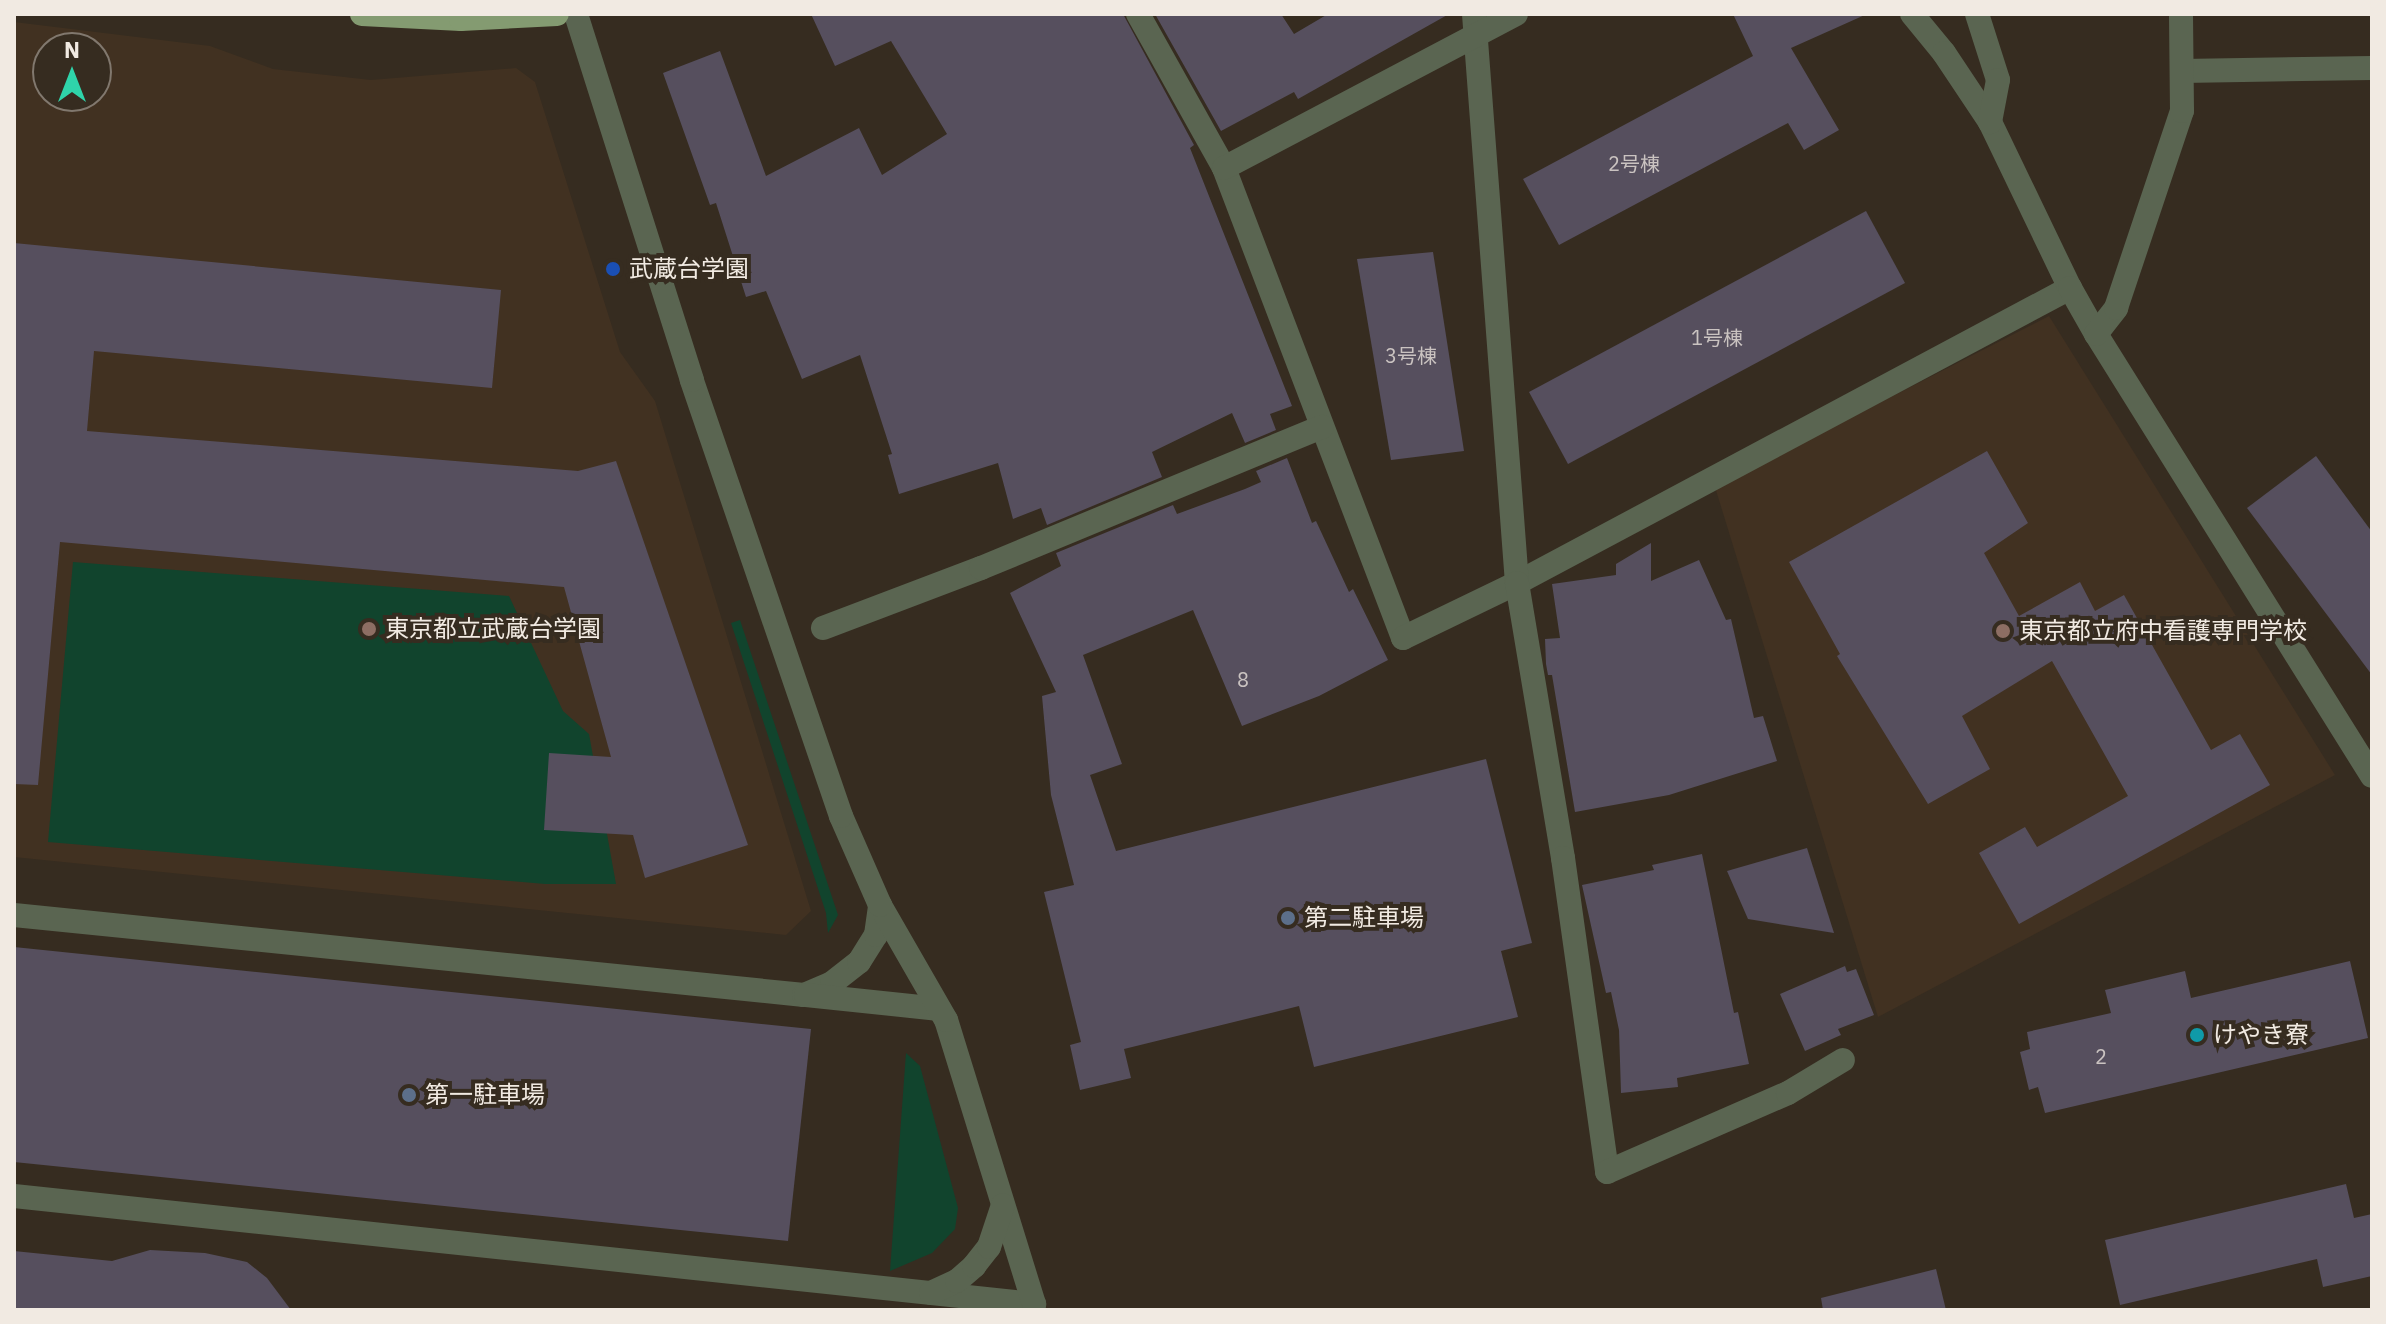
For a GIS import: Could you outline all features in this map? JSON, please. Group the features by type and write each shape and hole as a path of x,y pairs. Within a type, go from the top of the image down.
{"main road":[{"path":"362,14 461,19 557,14"}],"street":[{"path":"14,1196 1034,1304 946,1020 880,905 841,816 702,408 576,14"},
{"path":"1138,14 1224,168 1403,638 1517,583 2070,288"},
{"path":"1224,168 1476,25 1516,14"},
{"path":"1912,14 1944,53 1990,122 2070,288 2096,334 2372,776"},
{"path":"1977,14 1998,80 1990,122"},
{"path":"2096,334 2116,308 2182,111 2181,14"},
{"path":"1476,25 1517,583 1563,858 1607,1172 1788,1093 1843,1060"},
{"path":"2182,71 2372,68"},
{"path":"823,628 981,568 1322,427"},
{"path":"804,995 832,983 859,962 876,935 880,905"},
{"path":"14,915 939,1009"},
{"path":"931,1293 957,1281 974,1266 989,1247 1003,1205"}],"shaded area":[{"name":"東京都立武蔵台学園","path":"14,22 96,32 32,32 32,112 112,112 112,34 210,46 273,69 371,80 516,68 535,82 620,352 655,401 811,911 786,935 14,857"},
{"name":"東京都立府中看護専門学校","path":"2049,316 2335,775 1878,1017 1715,487"}],"green space":[{"path":"73,562 509,596 563,711 589,734 616,884 545,884 48,842"},
{"path":"740,620 838,915 828,933 826,913 731,623"},
{"path":"906,1053 920,1066 958,1208 955,1229 932,1253 890,1271"}],"building":[{"path":"811,14 1123,14 1194,145 1190,148 1292,406 1270,414 1276,430 1245,443 1232,413 1152,452 1162,477 1047,525 1041,508 1013,519 998,463 899,494 888,455 892,454 860,355 802,379 766,291 746,297 716,203 710,205 663,73 720,51 766,176 859,128 882,175 947,134 891,41 835,66"},
{"path":"1155,14 1281,14 1294,34 1328,14 1449,14 1298,99 1294,92 1221,131"},
{"path":"1733,14 1867,14 1791,48 1839,130 1804,150 1788,123 1559,245 1523,179 1753,56"},
{"path":"1866,211 1905,283 1568,464 1529,392"},
{"path":"14,243 501,290 492,388 94,351 87,431 578,471 616,461 748,845 645,878 633,835 544,830 549,753 611,757 564,587 60,542 38,785 14,784"},
{"path":"1433,252 1464,451 1391,460 1357,259"},
{"path":"1987,451 2028,523 1984,553 2019,616 2080,582 2095,611 2124,595 2211,750 2240,734 2270,785 2019,924 1979,853 2025,827 2037,847 2128,796 2052,661 1962,716 1990,769 1928,804 1837,656 1840,654 1789,562"},
{"path":"2316,456 2372,532 2372,675 2247,508"},
{"name":"第二駐車場","path":"1287,458 1312,523 1316,521 1349,592 1353,589 1388,660 1319,696 1242,726 1193,610 1083,655 1122,764 1090,775 1116,851 1486,759 1532,943 1501,951 1518,1017 1314,1067 1299,1006 1124,1049 1131,1078 1080,1090 1070,1045 1081,1042 1044,892 1074,885 1051,795 1042,696 1056,692 1010,593 1061,566 1056,553 1173,505 1177,514 1245,489 1261,482 1256,471"},
{"path":"1651,543 1651,581 1699,560 1726,620 1731,619 1754,718 1763,716 1777,761 1669,795 1575,812 1552,675 1548,675 1546,664 1545,639 1560,638 1552,584 1616,575 1616,564"},
{"path":"1807,848 1834,933 1748,919 1727,871"},
{"path":"1702,854 1734,1013 1738,1012 1749,1064 1677,1078 1678,1087 1621,1093 1619,1030 1611,992 1606,993 1582,885 1654,870 1652,865"},
{"name":"第一駐車場","path":"14,947 811,1029 788,1241 14,1162"},
{"name":"けやき寮","path":"2350,961 2368,1038 2045,1113 2038,1087 2029,1090 2020,1052 2030,1049 2027,1032 2111,1013 2105,990 2185,971 2191,998"},
{"path":"1845,966 1847,972 1856,969 1874,1015 1838,1029 1841,1035 1805,1051 1780,994"},
{"path":"2346,1184 2354,1218 2372,1214 2372,1276 2323,1287 2317,1259 2120,1305 2105,1240"},
{"path":"150,1250 205,1253 247,1262 267,1278 291,1310 14,1310 14,1251 112,1261"},
{"path":"1936,1269 1946,1310 1823,1310 1821,1298"}],"place":[{"name":"武蔵台学園","path":"613,269"},
{"name":"東京都立武蔵台学園","path":"369,629"},
{"name":"東京都立府中看護専門学校","path":"2003,631"},
{"name":"第二駐車場","path":"1288,918"},
{"name":"けやき寮","path":"2197,1035"},
{"name":"第一駐車場","path":"409,1095"}]}
